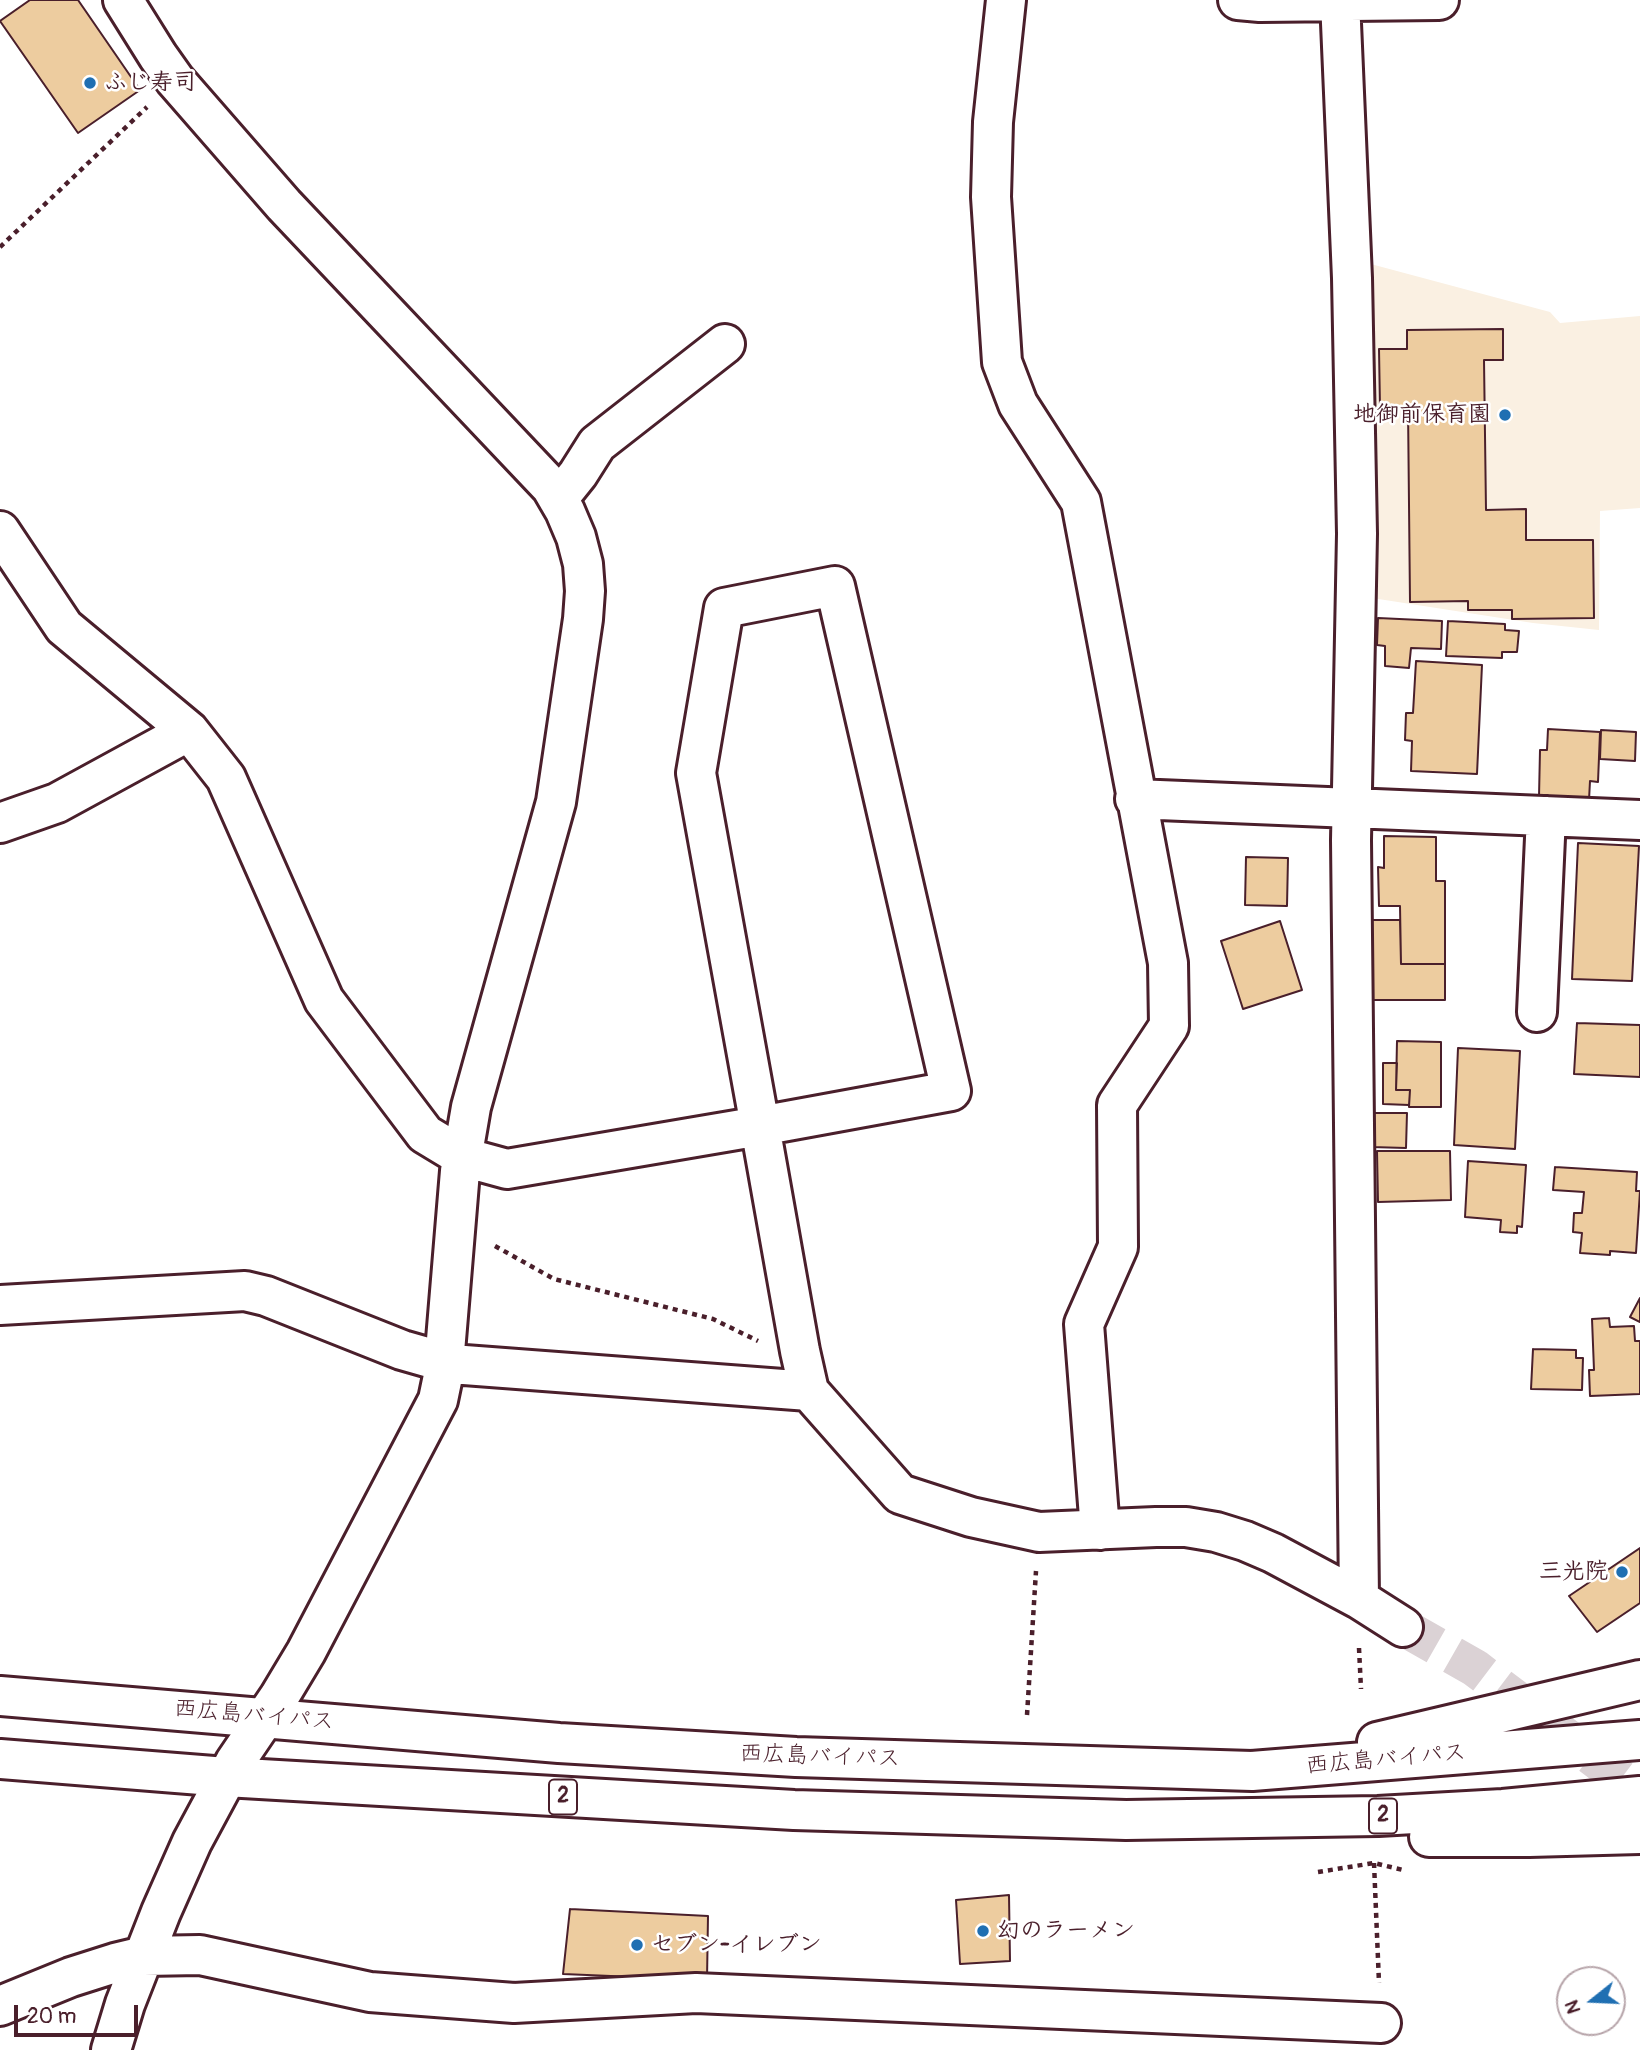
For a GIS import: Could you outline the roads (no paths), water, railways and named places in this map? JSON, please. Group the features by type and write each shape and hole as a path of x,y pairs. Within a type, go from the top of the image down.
{"main road":[{"path":"111,2050 144,1956 192,1842 226,1777 306,1652 433,1410 441,1388 455,1216 471,1107 553,815 561,777 585,591 583,564 576,537 558,499 533,466 284,205 175,80 123,0"},
{"path":"1006,0 993,121 991,197 1002,362 1018,404 1081,502 1168,963 1169,1026 1117,1105 1118,1247 1084,1324 1100,1530"},
{"path":"1238,0 1439,0"},
{"path":"1340,1 1352,268 1357,534 1352,808 1359,1599"},
{"path":"558,499 597,444 725,344"},
{"path":"0,531 64,627 189,731 226,778 324,1000 425,1134 463,1157 507,1169 760,1126 951,1091 835,586 724,608 696,773 760,1126 809,1391 900,1494 971,1517 1039,1532 1186,1527 1216,1532 1273,1553 1359,1599 1404,1627"},
{"path":"0,823 57,803 189,731"},
{"path":"1135,799 1640,820"},
{"path":"1537,1012 1546,816"},
{"path":"0,1305 245,1291 266,1296 402,1350 444,1362 477,1367 809,1391"},
{"path":"1252,1771 1640,1680"},
{"name":"西広島バイパス","path":"0,1696 559,1743 796,1757 1252,1771 1640,1740"},
{"name":"2","path":"0,1759 226,1777 794,1810 1126,1820 1378,1816 1503,1809 1640,1796"},
{"path":"1126,1820 1273,1831 1401,1836 1640,1834"},
{"path":"0,2006 71,1977 144,1956 200,1955 370,1992 514,2003 696,1993 1381,2023"}],"tunnel":[{"path":"1403,1627 1475,1668 1640,1793"}],"place":[{"name":"ふじ寿司","path":"90,83"},
{"name":"地御前保育園","path":"1505,415"},
{"name":"三光院","path":"1622,1572"},
{"name":"幻のラーメン","path":"983,1931"},
{"name":"セブン-イレブン","path":"637,1945"}]}
